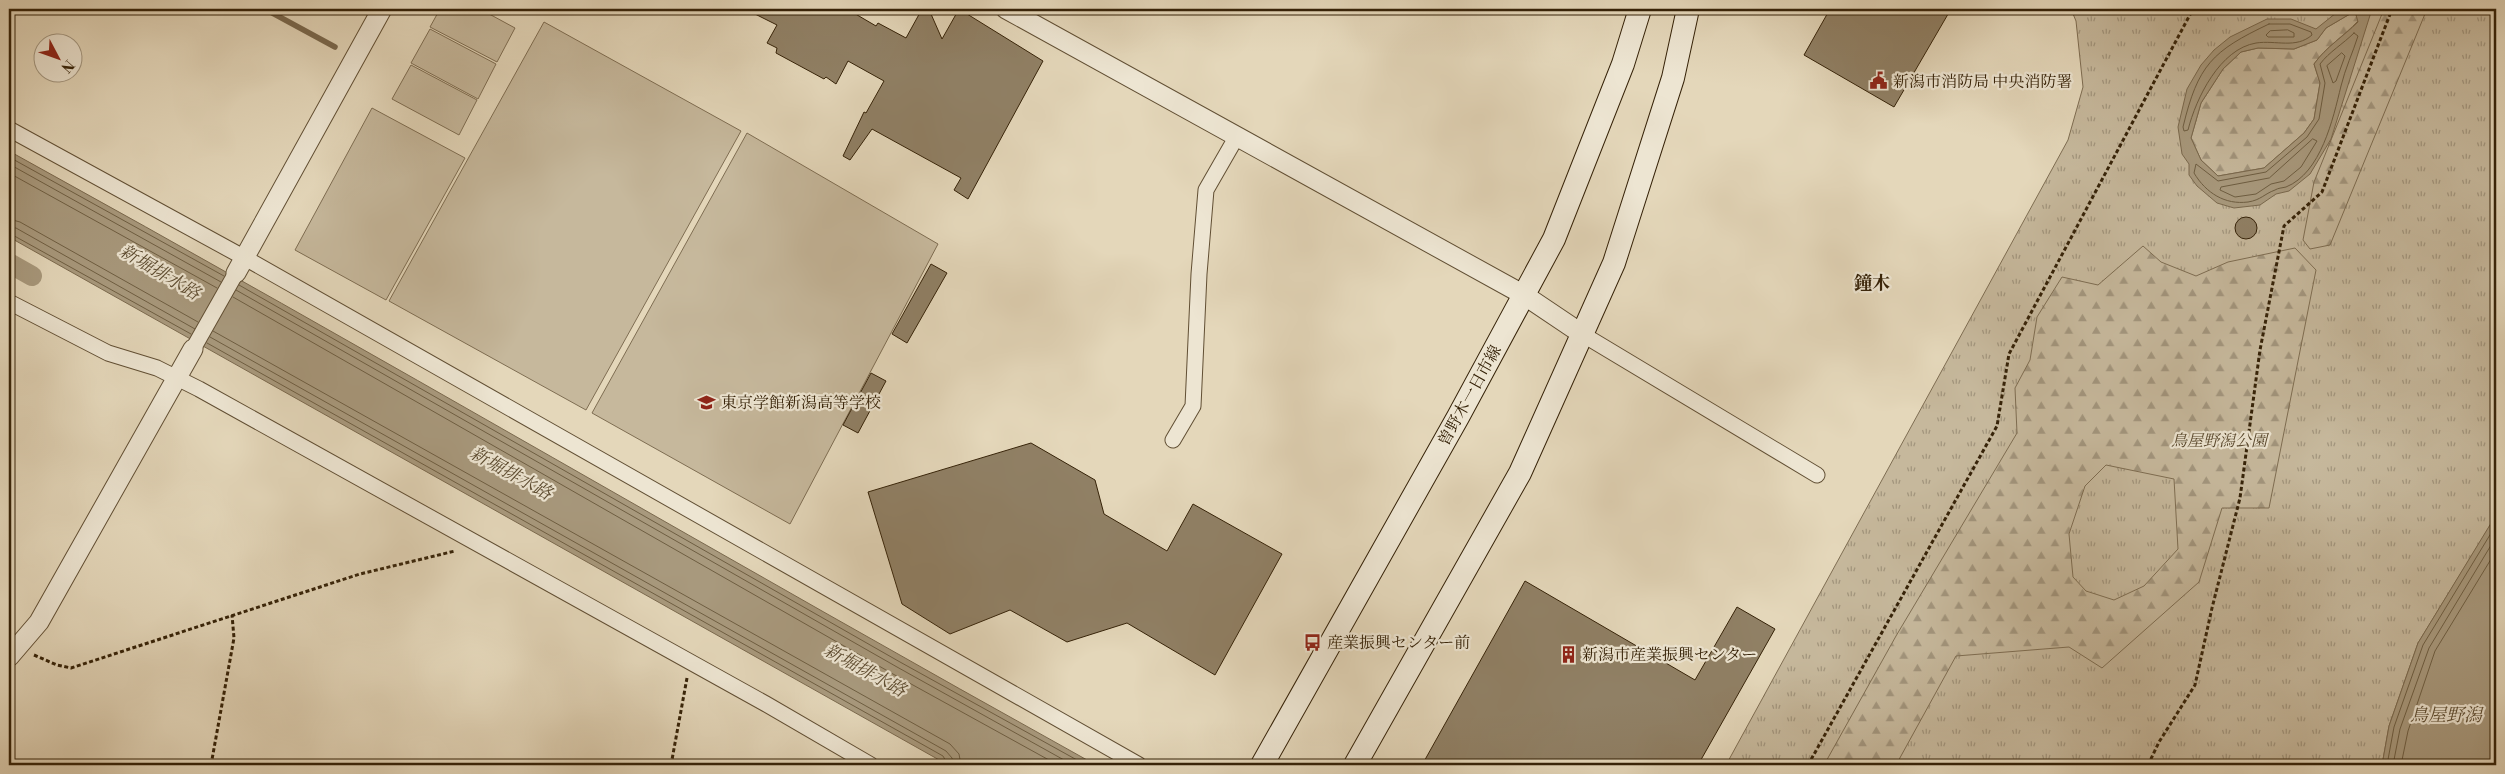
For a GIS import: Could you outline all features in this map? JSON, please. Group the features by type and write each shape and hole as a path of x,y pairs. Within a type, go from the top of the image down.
{"main road":[{"name":"曽野木一日市線","path":"1262,765 1554,239 1623,64 1640,9"},
{"path":"1355,765 1520,473 1614,263 1673,78 1688,9"}],"street":[{"path":"14,652 39,622 240,266 382,9"},
{"path":"1006,9 1524,295 1582,334 1817,475"},
{"path":"9,129 240,266 1139,765"},
{"path":"1173,440 1192,406 1199,274 1206,190 1237,136"},
{"path":"9,302 108,353 156,368 176,378 467,538 871,765"}],"path":[{"path":"1808,765 1997,426 2009,354 2193,9"},
{"path":"2148,765 2159,742 2195,685 2240,498 2260,350 2284,226 2322,192 2392,9"},
{"path":"14,652 71,668 93,663 232,615 360,574 454,551 467,538"},
{"path":"211,765 234,638 232,615"},
{"path":"671,765 690,663"}],"green space":[{"path":"440,9 480,9 515,28 497,62 430,27"},
{"name":"鳥屋野潟公園","path":"2071,9 2496,9 2496,516 2418,643 2389,726 2382,765 1726,765 2068,140 2083,87 2076,21"},
{"path":"2384,9 2427,9 2330,245 2310,249 2303,240 2314,182"},
{"path":"2355,11 2358,21 2324,52 2314,64 2320,83 2314,119 2304,133 2264,168 2218,176 2201,160 2191,138 2201,103 2223,69 2241,52 2258,48 2294,49 2317,40 2326,28"},
{"path":"544,22 741,131 586,410 389,301"},
{"path":"430,29 496,64 478,99 411,63"},
{"path":"411,65 477,100 459,135 392,99"},
{"path":"372,108 465,158 386,300 295,250"},
{"path":"747,133 938,244 790,524 592,413"},
{"path":"2143,246 2161,262 2196,276 2228,262 2295,248 2316,270 2269,508 2222,508 2199,582 2102,668 2069,647 1956,656 1896,765 1824,765 1896,636 2017,433 2015,388 2030,360 2037,317 2062,277 2098,285","holes":["2106,465 2174,479 2178,549 2144,586 2114,600 2086,591 2073,577 2069,534 2085,486"]}],"water":[{"path":"2341,9 2372,9 2331,139 2310,174 2289,191 2276,194 2260,205 2234,208 2217,203 2197,186 2189,175 2189,164 2182,154 2178,127 2187,89 2201,65 2214,50 2230,37 2267,19 2291,19 2316,29","holes":["2355,11 2358,22 2314,64 2320,83 2314,119 2304,133 2264,168 2218,176 2201,160 2191,138 2201,103 2223,69 2241,52 2258,48 2294,49 2317,40 2326,28"]},
{"name":"新堀排水路","path":"9,151 282,303 1096,765 944,765 941,761 9,237"},
{"name":"鳥屋野潟","path":"2496,515 2496,765 2382,765 2389,726 2418,643"}],"building":[{"path":"745,9 847,9 876,26 878,23 906,38 922,9 931,14 942,39 959,9 1043,61 968,199 954,190 961,178 872,129 850,160 843,156 864,112 866,113 884,81 848,61 836,84 826,77 824,79 776,53 777,48 767,43 777,25"},
{"name":"新潟市消防局 中央消防署","path":"1830,9 1951,9 1894,107 1804,55"},
{"path":"2246,217 2254,220 2257,228 2254,236 2246,239 2238,236 2235,228 2238,220"},
{"path":"931,264 947,273 907,343 892,334"},
{"path":"871,373 886,381 858,433 843,425"},
{"path":"1031,443 1095,480 1104,514 1167,551 1193,504 1282,554 1215,675 1127,623 1067,642 1010,610 950,634 902,604 868,492"},
{"name":"新潟市産業振興センター","path":"1525,581 1695,680 1737,607 1775,629 1698,765 1422,765"}],"waterway":[{"path":"265,9 335,47"},
{"path":"9,263 32,276"}],"place":[{"name":"新潟市消防局 中央消防署","path":"1879,81"},
{"name":"東京学館新潟高等学校","path":"707,402"},
{"name":"産業振興センター前","path":"1313,642"},
{"name":"新潟市産業振興センター","path":"1568,654"}],"district":[{"name":"鐘木","path":"1872,283"}]}
